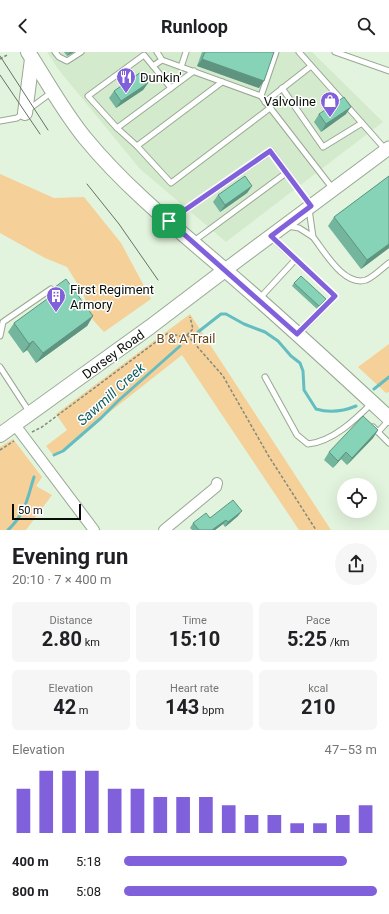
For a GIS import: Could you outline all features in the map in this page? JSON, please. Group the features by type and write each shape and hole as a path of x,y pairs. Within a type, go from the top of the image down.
{"main road":[{"path":"30,55 53,92 85,138 123,178 192,243 225,270 297,334 389,419"},
{"path":"25,113 30,55"},
{"name":"Dorsey Road","path":"9,431 225,270"}],"street":[{"path":"225,270 388,149"},
{"path":"9,431 94,530"},
{"path":"164,530 216,487 217,483"}],"lane":[{"path":"55,52 58,58 67,61 81,52"},
{"path":"157,52 162,60 260,96 333,189"},
{"path":"181,67 186,52"},
{"path":"260,96 276,52"},
{"path":"299,52 362,123 388,149"},
{"path":"335,52 389,71"},
{"path":"171,88 144,56 88,96 171,183 270,108"},
{"path":"153,66 162,60"},
{"path":"265,102 312,66"},
{"path":"117,128 194,71"},
{"path":"137,146 222,82"},
{"path":"282,88 324,147 362,123"},
{"path":"0,121 17,118 53,92"},
{"path":"169,221 270,151 310,207 313,237"},
{"path":"192,243 286,173"},
{"path":"284,226 299,228 313,237 345,276 352,280 368,279 389,262"},
{"path":"271,236 335,296 297,334"},
{"path":"258,300 295,260"},
{"path":"0,336 3,322 51,289"},
{"path":"0,367 30,414"},
{"path":"265,377 297,435 308,444 317,443 327,439 361,415 373,403"},
{"path":"361,415 365,419"},
{"path":"378,432 389,419"},
{"path":"370,423 389,443"}],"path":[{"path":"0,59 7,55"},
{"path":"0,450 9,431 42,427 168,333 183,337 187,336 193,329 190,317"},
{"path":"187,336 223,376 268,456 316,530"}],"shaded area":[{"path":"47,52 312,52 383,122 226,242 140,169 58,69"}],"green space":[{"path":"0,174 54,198 84,197 121,243 151,299 104,332 93,320 82,291 67,267 45,258 0,233"},
{"name":"B & A Trail","path":"190,314 331,530 299,530 182,355 54,456 46,446 67,430 56,414"},
{"path":"389,344 389,392 386,393 358,367"},
{"path":"13,439 42,477 36,486 52,495 26,530 0,530 0,447"}],"building":[{"path":"205,52 274,52 264,81 202,59"},
{"path":"141,72 148,83 121,101 114,91"},
{"path":"344,97 351,107 326,124 319,114"},
{"path":"245,176 252,186 225,205 218,195"},
{"path":"389,176 389,244 367,260 334,217"},
{"path":"301,276 326,299 319,306 294,283"},
{"name":"First Regiment Armory","path":"66,279 93,316 43,353 33,341 29,344 14,323 58,291 55,287"},
{"path":"363,416 378,430 352,458 346,452 338,461 329,452"},
{"path":"233,500 242,511 228,522 226,520 212,530 199,530 193,523 206,513 210,518"}],"waterway":[{"name":"Sawmill Creek","path":"198,332 221,314 226,314 244,324 265,332 278,341 291,356 300,363 303,371 304,390 316,409 336,411 356,406"},
{"name":"Sawmill Creek","path":"54,455 63,451 180,346"},
{"name":"Sawmill Creek","path":"374,389 389,377"},
{"name":"Sawmill Creek","path":"8,530 19,518 22,512 34,477"}],"tram line":[{"path":"0,56 48,130"},
{"path":"0,75 40,134"},
{"path":"87,184 119,224 158,280"}],"place":[{"name":"Dunkin'","path":"126,94"},
{"name":"Valvoline","path":"330,118"},
{"name":"First Regiment Armory","path":"56,313"}],"route":[{"path":"270,151 311,206 271,236 335,296 297,334 225,270 192,243 169,221 270,151"}]}
